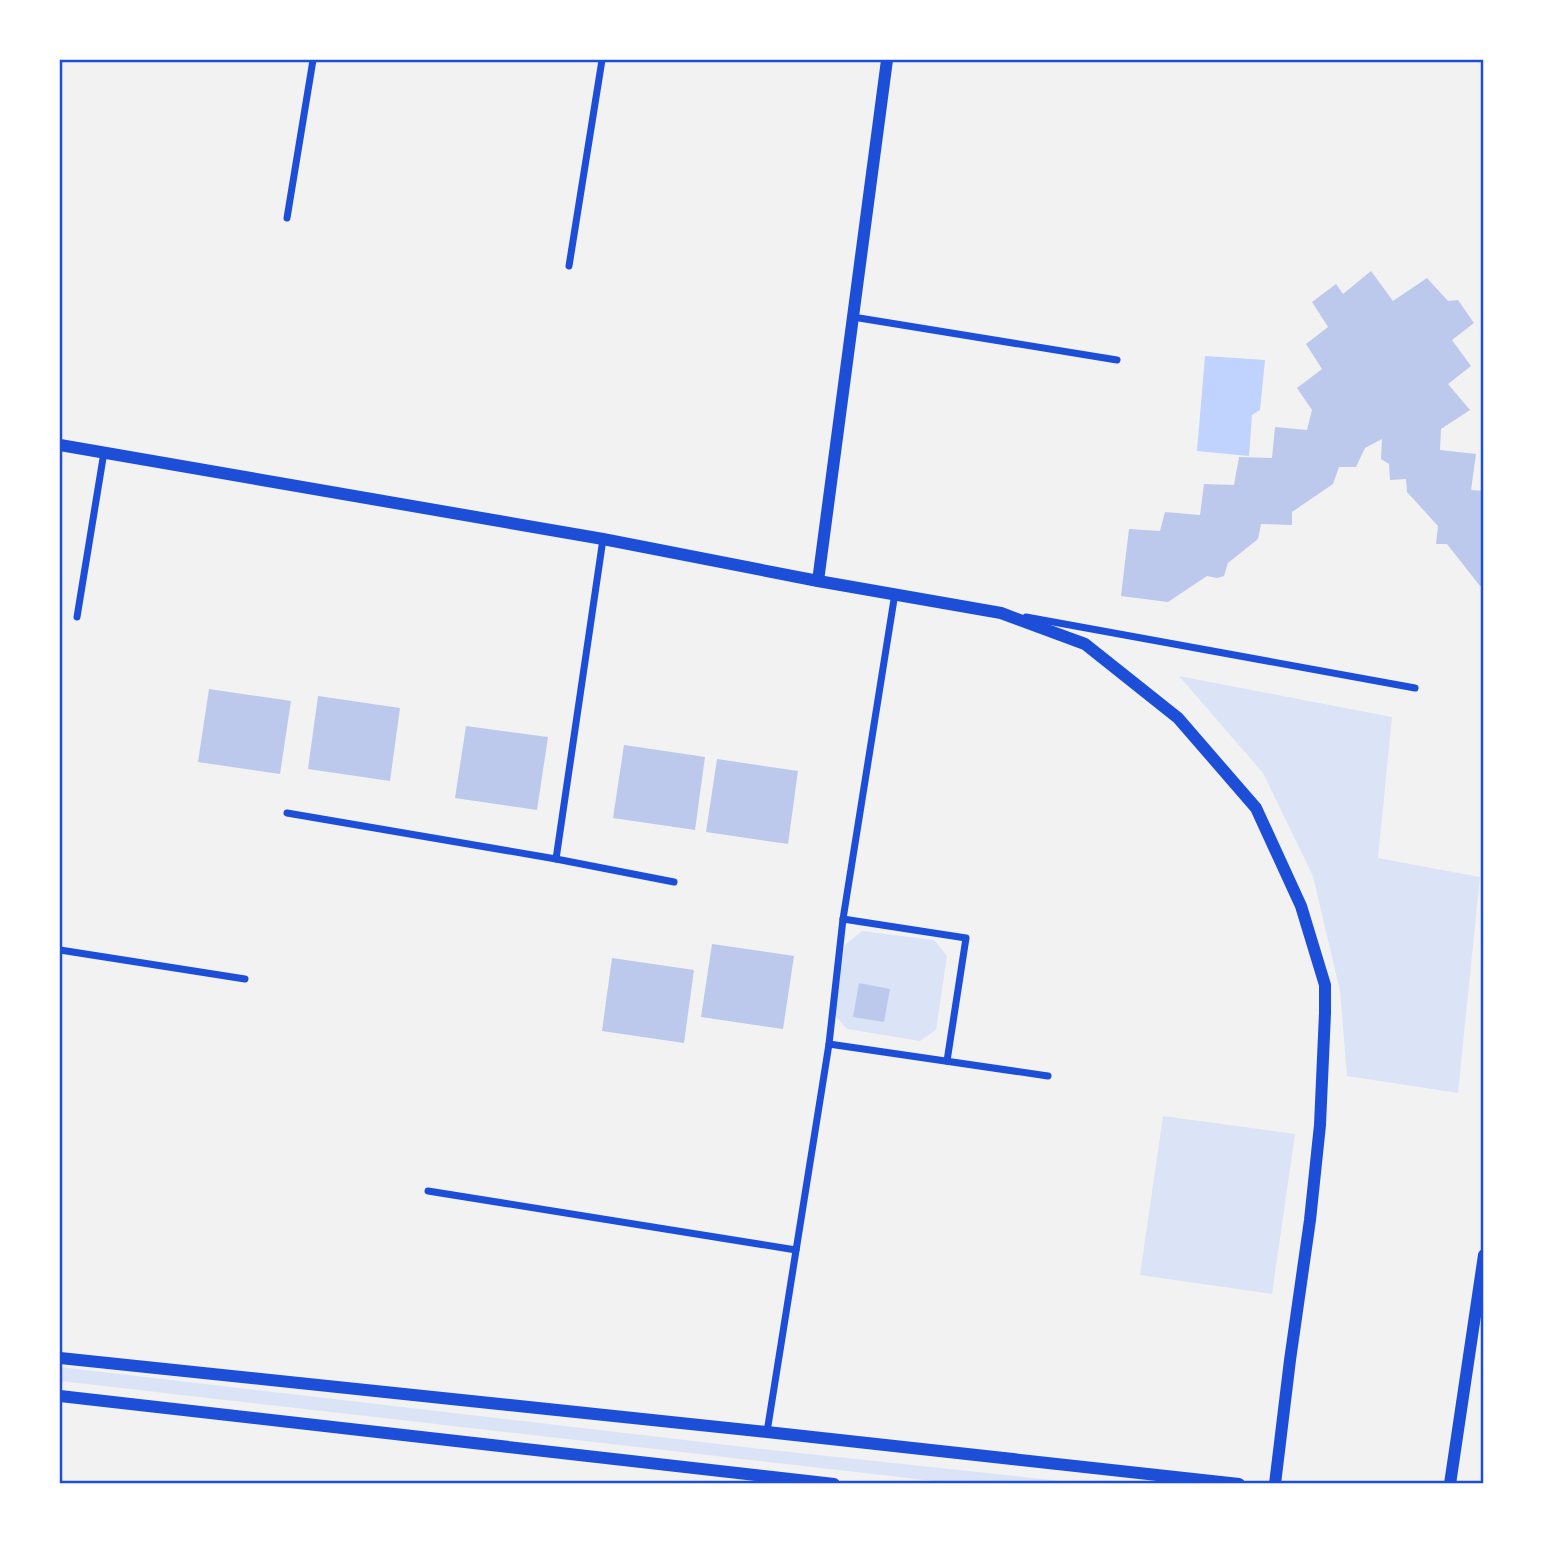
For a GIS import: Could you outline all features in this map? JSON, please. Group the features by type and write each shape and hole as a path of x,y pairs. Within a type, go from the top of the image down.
{"street":[{"path":"287,218 313,60"},
{"path":"569,265 602,60"},
{"path":"818,581 887,60"},
{"path":"852,316 1117,360"},
{"path":"60,444 603,539 818,581 1415,688"},
{"path":"77,618 104,453"},
{"path":"556,859 603,539"},
{"path":"767,1432 829,1044 843,919 895,593"},
{"path":"1002,612 1085,644 1178,718 1256,808 1301,906 1325,985 1324,1038 1320,1125 1310,1220 1275,1483"},
{"path":"287,813 674,882"},
{"path":"843,919 966,937 947,1061"},
{"path":"60,950 244,979"},
{"path":"829,1044 1048,1076"},
{"path":"428,1191 796,1250"},
{"path":"1450,1483 1483,1255"},
{"path":"60,1358 1239,1483"},
{"path":"60,1396 834,1483"}],"shaded area":[{"path":"1179,676 1392,717 1378,858 1480,877 1458,1093 1347,1076 1340,991 1313,876 1263,773"},
{"path":"862,931 934,940 947,956 936,1030 920,1041 847,1029 832,1012 845,945"},
{"path":"1163,1116 1295,1134 1272,1294 1140,1275"},
{"path":"60,1367 753,1448 1080,1483 951,1483 60,1381"}],"water":[{"path":"1205,356 1265,360 1260,410 1252,415 1249,456 1197,451"}],"building":[{"path":"1371,271 1393,301 1427,278 1448,301 1458,300 1474,323 1452,340 1471,366 1448,384 1470,410 1441,429 1440,450 1476,454 1471,490 1484,491 1484,586 1480,586 1447,544 1436,544 1438,526 1407,492 1406,479 1390,480 1389,464 1381,459 1382,439 1365,448 1356,467 1339,467 1333,484 1292,512 1292,525 1261,524 1258,539 1228,563 1224,576 1207,576 1168,602 1121,596 1129,529 1160,531 1165,512 1200,515 1204,484 1234,485 1239,457 1272,458 1275,427 1307,430 1312,410 1297,388 1322,369 1306,344 1328,327 1312,302 1336,284 1343,294"},
{"path":"209,689 291,701 280,774 198,762"},
{"path":"318,696 400,708 390,781 308,769"},
{"path":"466,726 548,737 537,810 455,798"},
{"path":"624,745 705,757 695,830 613,818"},
{"path":"717,759 798,771 788,844 706,832"},
{"path":"712,944 794,956 783,1029 701,1017"},
{"path":"612,958 694,970 684,1043 602,1031"},
{"path":"859,983 890,989 884,1022 853,1017"}]}
